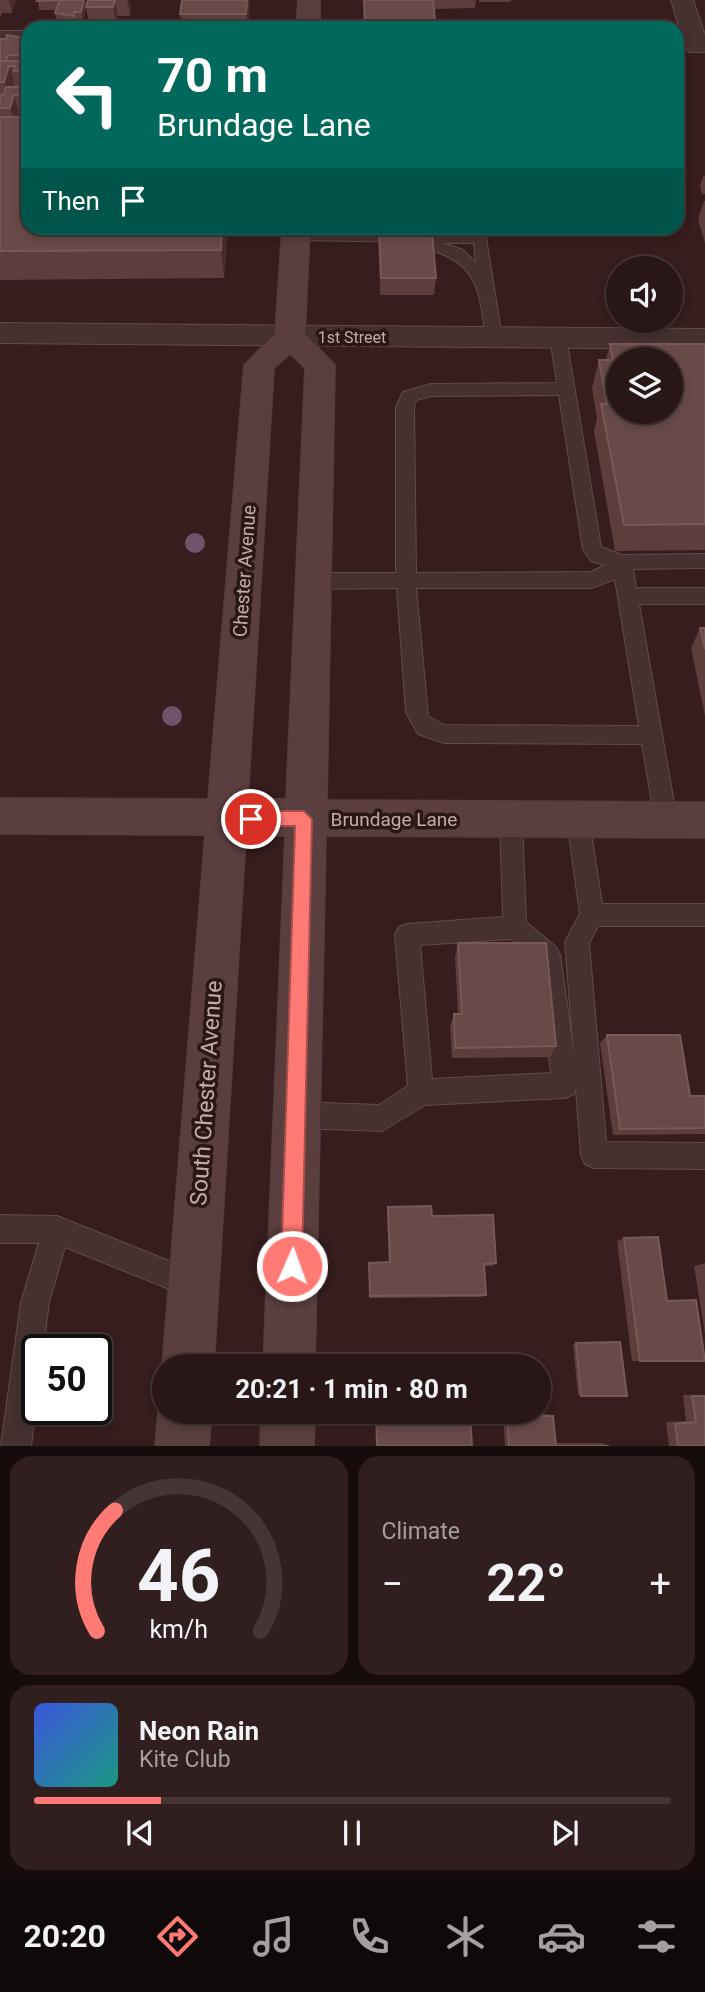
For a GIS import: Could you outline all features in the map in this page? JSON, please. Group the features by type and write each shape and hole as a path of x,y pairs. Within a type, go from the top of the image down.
{"main road":[{"path":"308,21 309,0"},
{"path":"289,1354 320,365 290,337 296,235"},
{"name":"Chester Avenue","path":"225,819 259,365 290,337"},
{"name":"Brundage Lane","path":"0,816 705,820"},
{"name":"South Chester Avenue","path":"189,1354 225,819"},
{"path":"182,1446 184,1424"},
{"path":"287,1446 288,1424"}],"street":[{"path":"682,0 697,47"},
{"name":"1st Street","path":"0,333 705,339"}],"lane":[{"path":"0,35 21,35"},
{"path":"322,235 475,238 481,241 494,338"},
{"path":"340,237 357,244 450,247 488,287"},
{"path":"558,338 592,549 598,555 622,562 705,562"},
{"path":"565,389 431,390 409,396 405,407 406,581 416,712 419,723 426,730 444,734 651,735"},
{"path":"313,581 591,580 606,576 622,562"},
{"path":"622,562 666,820"},
{"path":"628,596 705,596"},
{"path":"511,820 515,928"},
{"path":"578,820 592,915 577,942 594,1155 705,1156"},
{"path":"592,915 705,915"},
{"path":"296,1115 382,1118 421,1092 565,1085 548,955 515,928 407,935 421,1092"},
{"path":"0,1229 57,1230 194,1286"},
{"path":"16,1446 35,1302 57,1230"}],"building":[{"path":"60,0 84,0 81,12 74,12 74,16 55,13"},
{"path":"88,0 115,0 113,7 86,7"},
{"path":"182,0 247,0 246,14 180,14"},
{"path":"364,0 433,0 435,20 365,21"},
{"path":"7,35 21,37 21,55 8,55 6,61 0,61 0,39 6,39"},
{"path":"0,61 21,61 21,71 14,71 15,66 9,66 4,82 0,82"},
{"path":"6,87 21,87 21,95 14,95 10,108 0,108 0,95 4,95"},
{"path":"0,117 21,117 21,235 222,235 221,250 0,251"},
{"path":"379,235 432,235 436,278 381,278"},
{"path":"610,344 705,344 705,524 624,525 601,404 606,404 606,424 683,424 683,347 611,347"},
{"path":"599,360 606,360 606,398"},
{"path":"700,628 705,628 705,649"},
{"path":"458,943 546,943 556,1046 455,1048 454,1014 462,1014"},
{"path":"607,1035 680,1035 690,1096 705,1096 705,1128 620,1129"},
{"path":"431,1206 432,1216 493,1215 496,1263 484,1264 486,1295 370,1296 369,1263 390,1262 388,1207"},
{"path":"658,1237 667,1301 696,1300 705,1361 640,1361 624,1238"},
{"path":"620,1342 627,1396 581,1396 576,1343"},
{"path":"692,1396 705,1396 705,1446 678,1446 675,1424 696,1422"},
{"path":"553,1416 556,1446 509,1446 508,1424 551,1424"},
{"path":"376,1424 471,1424 472,1446 377,1446"}],"route":[{"path":"251,819 304,819 292,1266"}]}
